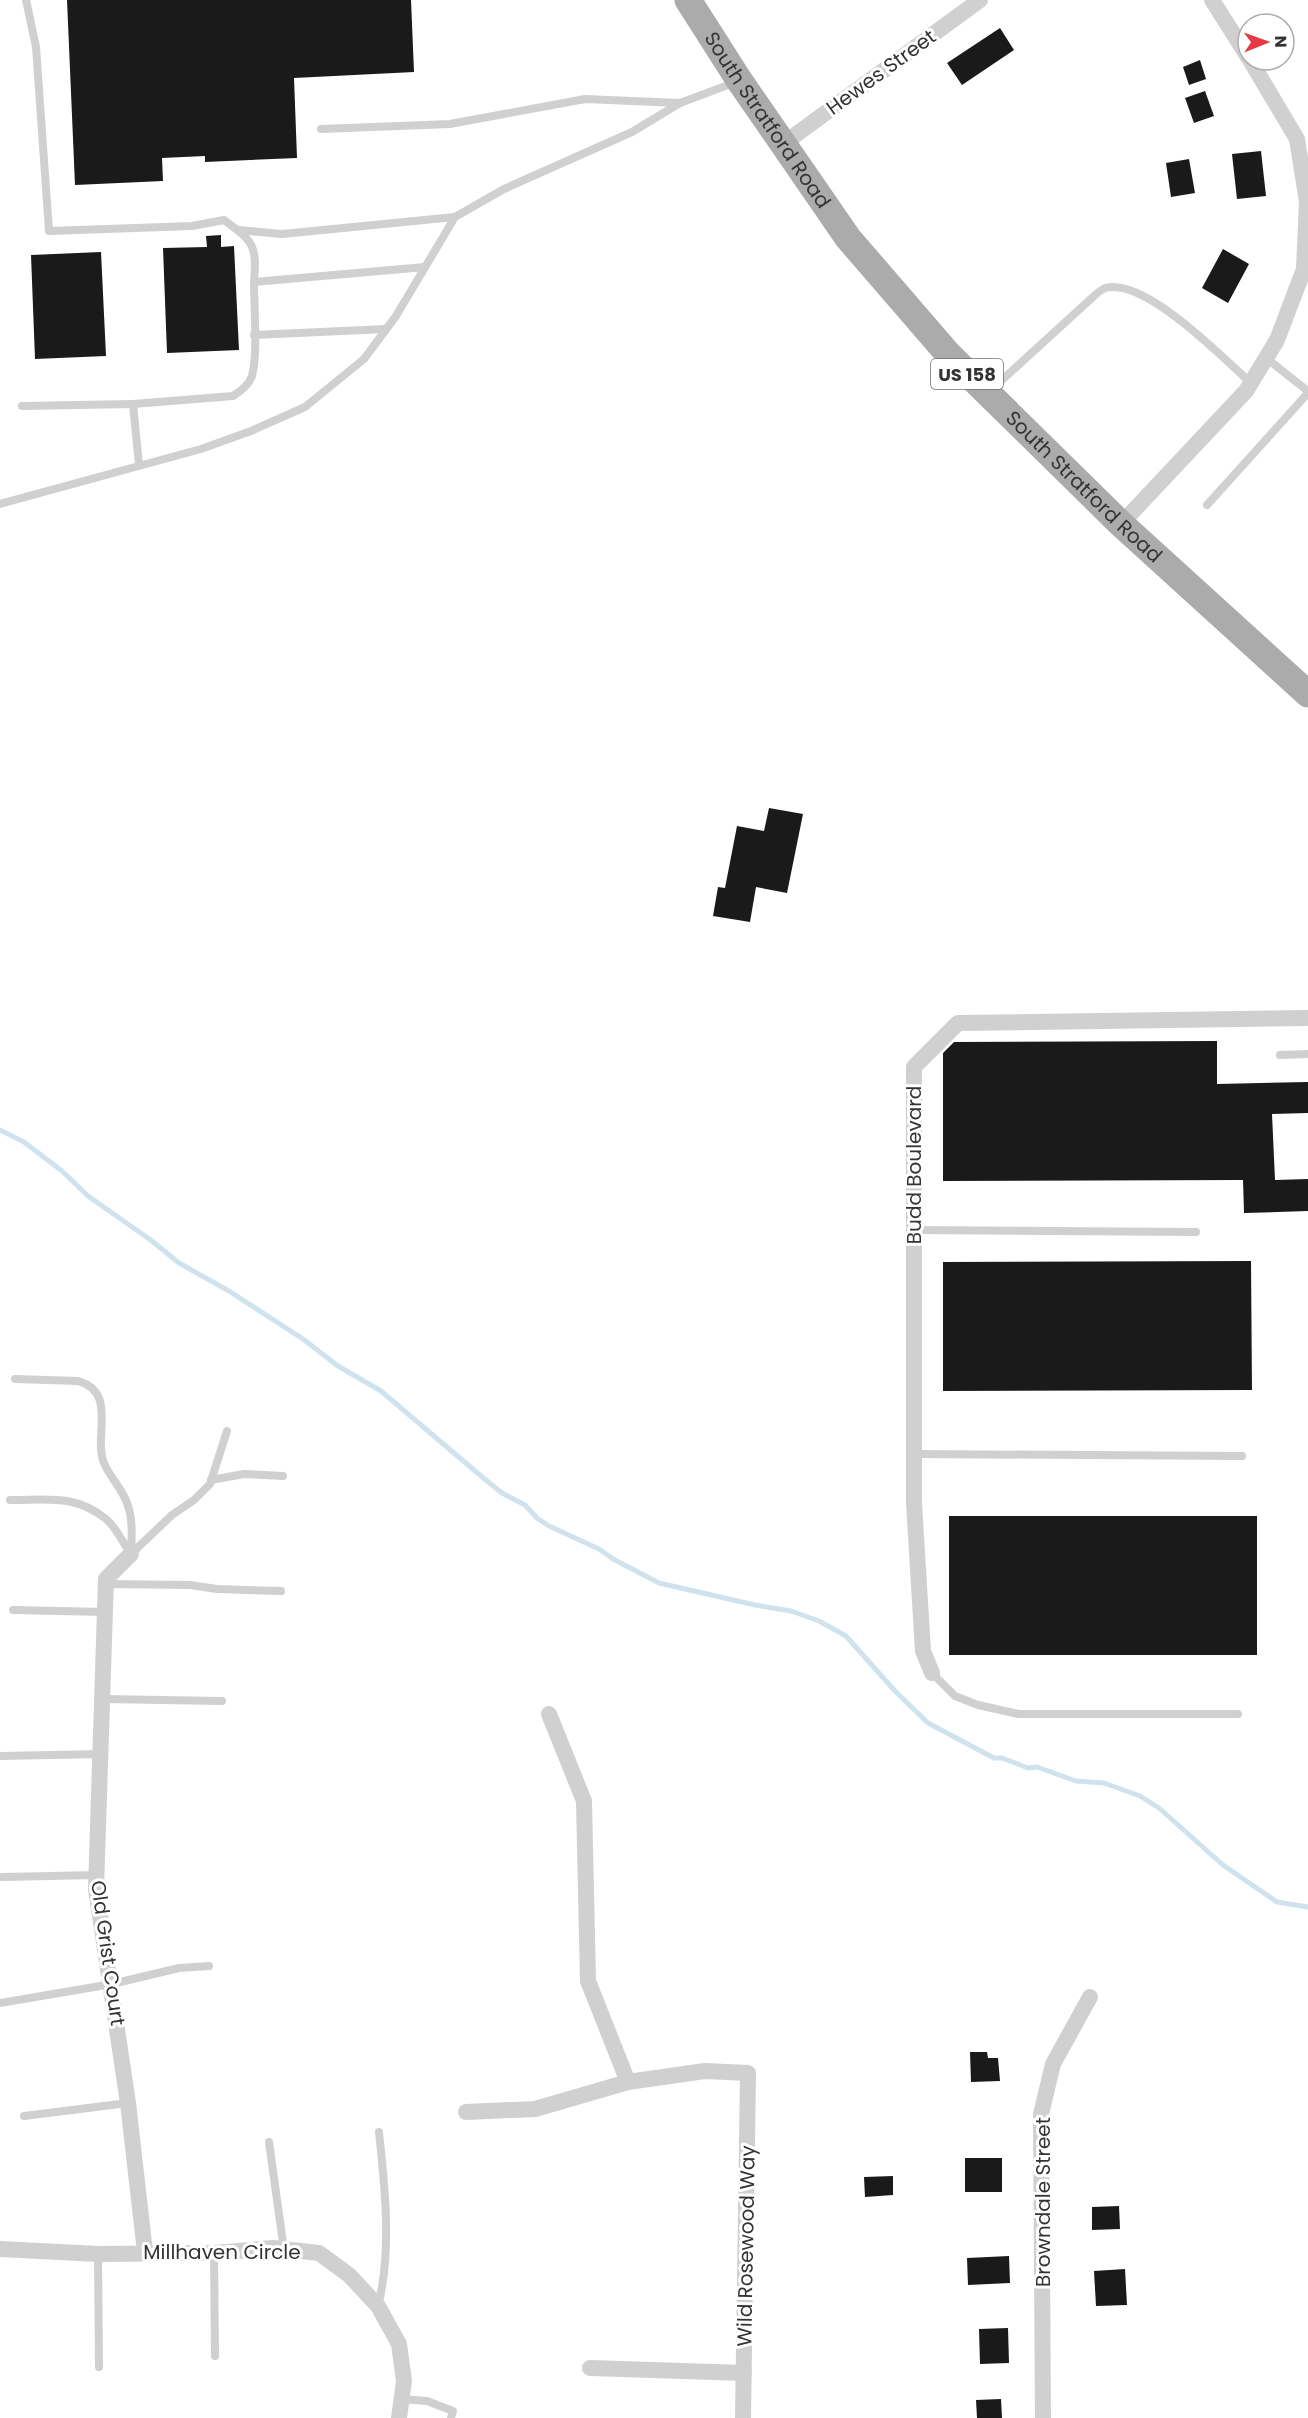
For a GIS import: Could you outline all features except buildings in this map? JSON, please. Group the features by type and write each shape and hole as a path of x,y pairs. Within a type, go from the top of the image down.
{"main road":[{"name":"South Stratford Road","path":"688,0 739,80 848,237 949,355 1120,524 1308,694"}],"street":[{"name":"Hewes Street","path":"783,144 980,0"},
{"path":"1212,0 1236,38"},
{"path":"1120,524 1246,391 1277,340 1304,269 1307,202 1297,139 1257,72"},
{"name":"Budd Boulevard","path":"932,1673 923,1651 914,1503 914,1067 958,1023 1308,1018"},
{"path":"106,1584 106,1579 131,1554"},
{"name":"Old Grist Court","path":"106,1584 96,1889 112,1984 145,2252"},
{"path":"466,2112 535,2109 627,2082 588,1981 584,1801 549,1714"},
{"name":"Browndale Street","path":"1043,2418 1041,2114 1053,2064 1090,1997"},
{"name":"Wild Rosewood Way","path":"627,2082 705,2071 748,2073 744,2418"},
{"name":"Millhaven Circle","path":"0,2249 98,2253 214,2253 284,2250 319,2253 349,2275 378,2306 399,2344 404,2381 399,2418"},
{"path":"590,2368 744,2373"}],"lane":[{"path":"22,406 132,404 233,396 244,388 252,377 256,257 253,245 224,220 192,226 50,231 36,47 26,0"},
{"path":"238,230 282,234 455,217 504,189 632,132 680,104 739,80"},
{"path":"321,129 450,124 585,99 680,104"},
{"path":"0,504 221,442 305,407 364,359 386,329 455,217"},
{"path":"254,282 425,267"},
{"path":"987,393 1094,296 1105,288 1116,287 1134,292 1162,305 1251,383"},
{"path":"254,335 386,329"},
{"path":"1207,505 1308,392 1266,358"},
{"path":"132,404 139,465"},
{"path":"1281,1055 1308,1054"},
{"path":"914,1230 1196,1232"},
{"path":"15,1379 78,1381 85,1383 98,1396 102,1412 103,1462 129,1505 132,1525 131,1554"},
{"path":"131,1554 172,1515 204,1491 211,1480 227,1431"},
{"path":"915,1454 1242,1456"},
{"path":"211,1480 244,1474 283,1476"},
{"path":"10,1500 66,1500 80,1503 107,1520 131,1554"},
{"path":"106,1584 190,1585 217,1589 280,1591"},
{"path":"12,1610 105,1612"},
{"path":"932,1673 956,1696 978,1705 1019,1714 1238,1714"},
{"path":"102,1699 222,1701"},
{"path":"1,1756 101,1754"},
{"path":"2,1877 97,1875"},
{"path":"0,2003 112,1984 179,1968 209,1966"},
{"path":"24,2116 128,2103"},
{"path":"378,2306 385,2281 385,2186 379,2132"},
{"path":"269,2142 284,2250"},
{"path":"98,2253 99,2367"},
{"path":"214,2253 214,2356"},
{"path":"402,2399 436,2404 453,2411 451,2418"}],"waterway":[{"path":"0,1130 24,1142 62,1171 88,1196 179,1263 229,1291 303,1339 338,1366 381,1391 502,1493 525,1505 537,1518 549,1526 599,1549 659,1583 791,1611 819,1621 846,1636 894,1690 928,1723 994,1758 1002,1758 1028,1768 1037,1767 1076,1781 1104,1783 1140,1796 1159,1808 1223,1865 1277,1902 1308,1907"}]}
